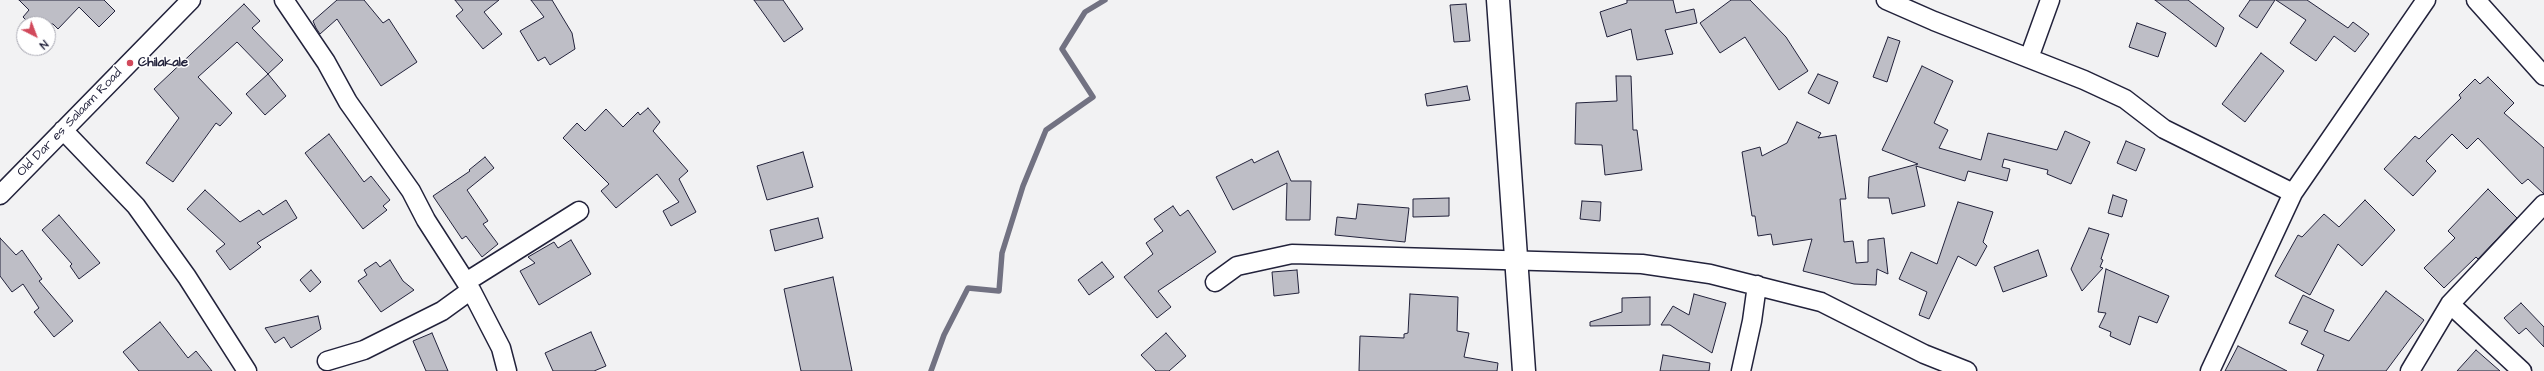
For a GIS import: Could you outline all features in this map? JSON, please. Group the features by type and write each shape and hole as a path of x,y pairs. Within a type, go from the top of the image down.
{"main road":[{"path":"1498,0 1524,371"}],"street":[{"name":"Old Dar es Salaam Road","path":"0,195 191,0"},
{"path":"284,0 326,62 348,102 411,191 426,220 469,286 501,348 506,371"},
{"path":"1886,0 2125,99 2164,129 2293,193"},
{"path":"2029,58 2050,0"},
{"path":"2210,371 2293,193 2426,0"},
{"path":"2476,0 2544,76"},
{"path":"63,130 136,206 187,277 247,371"},
{"path":"2410,371 2450,304 2544,204"},
{"path":"327,361 364,350 442,311 469,286 579,211"},
{"path":"1215,282 1237,266 1292,254 1642,264 1710,274 1821,302 1924,354 1967,371"},
{"path":"1741,371 1752,321 1757,285"},
{"path":"2450,304 2522,371"}],"building":[{"path":"19,0 104,0 115,11 99,27 79,7 58,29 56,27 56,16 24,16 29,10"},
{"path":"337,0 364,0 383,23 389,19 417,62 381,86 337,19 320,34 316,28 313,21"},
{"path":"455,0 499,0 484,12 502,34 483,49 456,16 463,10"},
{"path":"531,0 552,0 572,33 575,49 550,65 545,57 538,61 520,31 544,17"},
{"path":"754,0 783,0 803,29 784,42"},
{"path":"1627,0 1673,0 1676,13 1694,9 1697,23 1665,30 1673,54 1637,60 1631,29 1607,37 1600,12 1627,3"},
{"path":"1731,0 1750,0 1786,37 1808,71 1779,90 1745,37 1720,53 1700,23"},
{"path":"2155,0 2188,0 2224,28 2216,47"},
{"path":"2250,0 2275,0 2257,28 2239,16"},
{"path":"2276,0 2307,0 2348,28 2353,22 2369,34 2355,52 2334,36 2316,61 2290,43 2306,20"},
{"path":"244,4 260,21 252,28 283,60 268,74 237,42 198,77 232,113 220,126 216,123 173,182 146,163 179,118 154,89"},
{"path":"1466,4 1470,41 1454,42 1450,5"},
{"path":"2137,23 2166,33 2158,57 2129,47"},
{"path":"1888,37 1900,41 1887,82 1873,77"},
{"path":"2261,53 2284,71 2245,122 2222,104"},
{"path":"1922,66 1953,81 1934,123 1948,130 1939,148 1981,160 1988,133 2057,150 2065,131 2090,142 2071,184 2047,174 2048,170 2004,159 2002,167 2010,169 2007,181 1968,171 1965,181 1916,166 1925,206 1892,214 1889,198 1868,198 1869,177 1918,164 1882,150"},
{"path":"268,74 286,96 265,115 246,94"},
{"path":"1818,74 1838,82 1829,104 1808,93"},
{"path":"1616,76 1631,76 1633,130 1637,130 1642,170 1605,175 1602,145 1575,144 1576,103 1617,101"},
{"path":"2488,77 2514,103 2504,113 2544,148 2544,194 2528,179 2522,184 2478,138 2467,149 2452,134 2426,161 2436,171 2413,196 2384,169 2415,136 2419,139 2461,98 2459,95 2475,79 2480,84"},
{"path":"1467,86 1470,100 1427,106 1425,94"},
{"path":"648,108 660,122 653,131 688,171 679,179 696,212 671,226 663,211 679,202 657,174 616,208 601,191 609,184 563,138 577,123 585,131 606,109 623,127 638,112 640,115"},
{"path":"1797,122 1821,133 1818,138 1836,135 1846,199 1840,199 1844,242 1853,241 1856,263 1868,262 1868,240 1884,238 1888,274 1877,269 1876,285 1854,284 1803,271 1812,239 1773,245 1771,234 1758,236 1755,216 1752,216 1742,152 1760,147 1762,156 1787,143"},
{"path":"329,134 364,182 371,176 390,200 383,206 387,210 363,229 305,153"},
{"path":"2126,141 2145,149 2136,171 2117,163"},
{"path":"1278,151 1291,181 1311,181 1310,220 1286,220 1287,183 1233,210 1216,177 1252,159 1254,163"},
{"path":"803,152 813,187 767,200 757,166"},
{"path":"485,157 494,168 467,190 488,221 483,224 498,244 482,257 466,236 462,239 433,196 470,171 469,170"},
{"path":"2488,189 2517,218 2478,259 2476,257 2444,288 2424,268 2455,238 2448,231"},
{"path":"205,190 240,222 259,210 263,215 286,200 297,218 257,243 261,247 230,270 216,251 225,244 187,209"},
{"path":"2113,195 2127,200 2122,217 2108,213"},
{"path":"1449,198 1449,216 1413,217 1413,199"},
{"path":"2365,200 2395,230 2362,266 2338,244 2310,295 2275,276 2298,235 2302,237 2324,214 2339,227"},
{"path":"1582,201 1601,202 1600,221 1580,219"},
{"path":"1958,202 1993,212 1983,242 1987,246 1976,266 1958,256 1929,319 1919,315 1927,292 1899,279 1911,252 1937,264"},
{"path":"1358,204 1409,208 1405,242 1335,235 1337,217 1356,219"},
{"path":"1173,206 1180,216 1188,210 1216,252 1158,291 1171,307 1157,318 1124,277 1153,254 1146,243 1163,231 1154,219"},
{"path":"59,215 100,263 79,279 70,266 72,264 42,230"},
{"path":"818,218 823,238 775,251 770,230"},
{"path":"2089,228 2109,234 2101,259 2103,260 2100,267 2103,268 2082,291 2071,269"},
{"path":"0,238 16,255 22,250 42,279 39,281 73,321 54,337 34,312 39,308 23,284 12,292 0,276"},
{"path":"571,240 591,274 539,305 520,271 535,263 528,257 554,242 558,248"},
{"path":"2038,250 2047,276 2003,292 1994,267"},
{"path":"390,260 403,281 414,290 381,312 358,281 367,275 364,270 376,262 380,267"},
{"path":"1102,262 1114,277 1089,295 1078,280"},
{"path":"2106,269 2169,296 2157,323 2139,316 2130,345 2110,336 2111,332 2099,327 2106,313 2098,312"},
{"path":"311,270 321,282 310,292 300,280"},
{"path":"1297,270 1299,293 1274,296 1272,272"},
{"path":"833,277 852,371 801,371 784,289"},
{"path":"2386,291 2424,320 2386,371 2317,371 2324,355 2301,344 2308,331 2289,323 2303,295 2334,310 2324,331 2349,341"},
{"path":"1410,294 1458,297 1457,331 1469,333 1464,357 1498,363 1497,371 1359,371 1360,336 1404,338 1404,334 1408,333"},
{"path":"1694,294 1726,303 1712,353 1670,325 1661,325 1673,306 1689,315"},
{"path":"1650,297 1650,325 1590,326 1590,322 1622,312 1622,298"},
{"path":"2521,303 2544,327 2544,347 2526,328 2519,334 2504,318"},
{"path":"318,316 321,329 291,348 284,337 275,343 265,328"},
{"path":"160,322 188,358 196,351 212,371 139,371 123,352"},
{"path":"591,332 606,366 594,371 553,371 545,353"},
{"path":"432,333 448,371 426,371 413,341"},
{"path":"1166,333 1186,356 1169,371 1156,371 1141,355"},
{"path":"2238,346 2287,371 2225,371"},
{"path":"2476,350 2500,371 2457,371"},
{"path":"1663,355 1710,363 1709,371 1660,371"}],"waterway":[{"path":"931,371 944,335 968,288 999,291 1002,253 1023,186 1046,130 1093,97 1062,49 1085,12 1105,0"}],"place":[{"name":"Chilakale","path":"130,63"}]}
